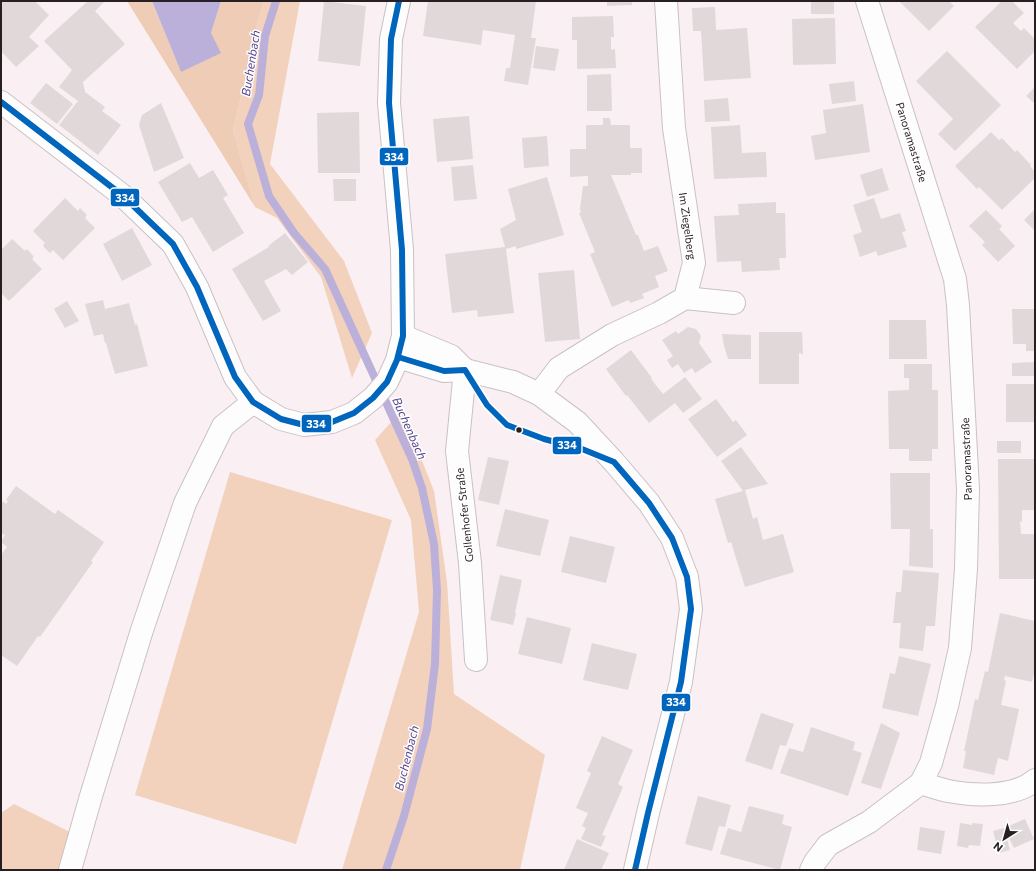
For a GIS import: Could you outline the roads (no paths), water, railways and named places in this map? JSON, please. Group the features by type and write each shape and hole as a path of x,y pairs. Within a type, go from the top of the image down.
{"street":[{"path":"1,102 122,195 173,244 197,287 235,377 252,402 281,419 304,425 332,422 354,413 373,398 387,382 398,359 404,336 402,250 388,103 391,39 399,1"},
{"name":"Im Ziegelberg","path":"666,1 674,128 694,263 685,298"},
{"name":"Panoramastraße","path":"811,870 828,845 869,822 921,783 931,763 947,706 960,648 966,569 968,489 958,305 955,279 867,1"},
{"path":"539,394 559,368 612,335 659,313 685,298 734,303"},
{"path":"404,336 451,356 465,370"},
{"path":"398,359 444,371 465,370 513,382 539,394 577,422 614,462 649,503 672,538 687,577 691,609 681,682 635,870"},
{"name":"Gollenhofer Straße","path":"465,370 457,451 470,563 476,660"},
{"path":"70,870 142,630 185,503 223,426 252,402"},
{"path":"921,783 948,791 981,795 1005,794 1030,785 1035,780"}],"waterway":[{"name":"Buchenbach","path":"276,1 265,36 259,95 248,124 269,196 294,233 325,269 412,459 422,488 434,544 437,590 435,664 427,729 404,816 386,870"}]}
